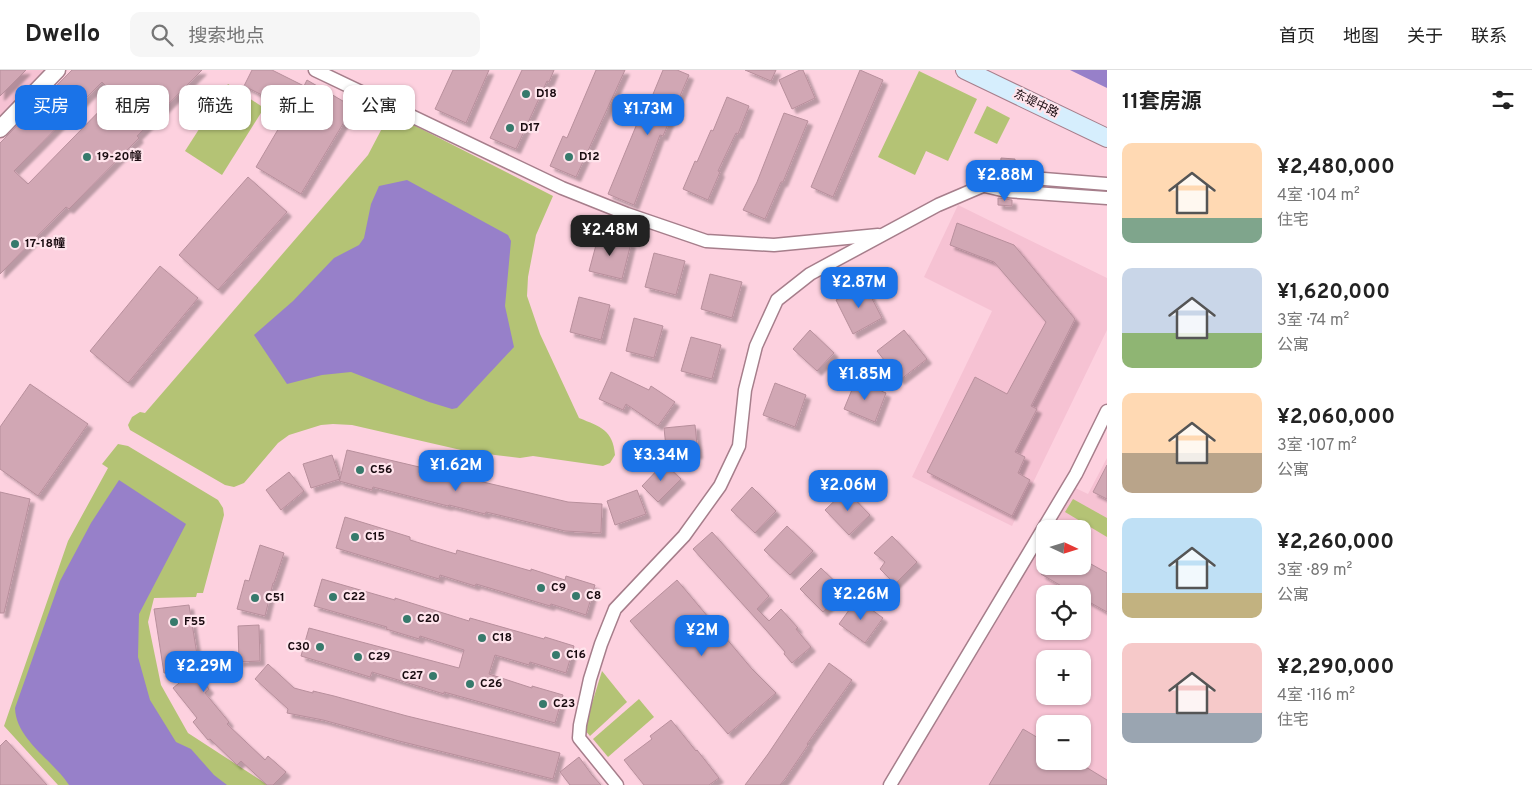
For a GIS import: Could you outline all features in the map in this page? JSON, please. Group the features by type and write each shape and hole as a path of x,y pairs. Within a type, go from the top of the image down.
{"main road":[{"name":"东堤中路","path":"965,70 1107,138"},
{"name":"东堤中路","path":"991,70 1107,126"}],"street":[{"path":"0,113 41,70"},
{"path":"0,129 57,70"},
{"path":"315,70 562,188 627,214 706,241 774,245 886,234"},
{"path":"617,785 579,738 590,679 601,644 615,609 684,536 720,486 738,446 745,390 756,346 777,300 810,274 938,205 1006,176 1107,184"},
{"path":"985,186 1006,191 1107,198"},
{"path":"890,785 1076,474 1107,411"}],"shaded area":[{"path":"0,70 51,70 36,85 15,85 15,105 0,120"},
{"path":"1070,70 1107,70 1107,88"},
{"path":"407,180 508,235 511,241 505,306 514,347 457,408 452,409 351,372 322,375 287,384 254,335 293,301 334,258 359,245 364,238 371,204 379,186"},
{"path":"958,205 1107,278 1107,330 1012,526 912,477 992,311 924,277"},
{"path":"1107,458 1107,785 890,785 1036,540 1036,575 1091,575 1091,520 1048,520 1069,485 1088,494"},
{"path":"119,480 186,524 139,614 138,657 150,700 176,742 191,749 214,775 227,785 69,785 28,740 17,719 15,708 60,581 91,523"}],"green space":[{"path":"919,71 977,99 948,161 926,151 915,175 878,157"},
{"path":"251,99 261,106 261,113 251,129"},
{"path":"987,106 1010,118 997,144 974,133"},
{"path":"415,126 553,196 536,235 528,277 527,296 540,334 579,418 600,427 612,440 615,455 610,463 603,466 533,456 520,458 495,455 461,450 352,425 333,424 321,425 289,435 278,443 244,483 234,487 225,485 130,430 128,425 132,417 140,412 145,413 368,155 381,130 415,130"},
{"path":"198,130 250,130 222,175 185,151"},
{"path":"118,444 128,446 218,500 223,508 224,515 203,593 197,593 196,597 154,598 148,622 161,685 188,733 268,785 58,785 4,726 68,541 108,468 102,464"},
{"path":"1073,499 1107,518 1107,537 1091,527 1091,520 1078,520 1065,512"},
{"path":"602,671 627,702 590,736 584,729"},
{"path":"639,699 654,717 608,757 593,739"}],"building":[{"path":"0,70 26,70 0,96"},
{"path":"72,70 202,70 187,85 179,85 179,93 169,104 169,85 105,85 102,82 87,97 87,85 57,85"},
{"path":"252,70 272,70 302,85 261,85 261,94 251,90 251,85 244,85"},
{"path":"453,70 489,70 466,123 435,109"},
{"path":"522,70 554,70 549,82 547,81 516,149 490,138"},
{"path":"596,70 625,70 576,177 550,166 563,136 567,138"},
{"path":"663,70 677,70 689,75 663,136 660,135 634,205 608,194 648,97 651,99"},
{"path":"745,70 776,70 771,81"},
{"path":"803,70 815,98 792,109 779,80"},
{"path":"860,70 883,80 833,197 811,187"},
{"path":"307,80 316,85 304,85"},
{"path":"333,95 343,101 343,124 301,194 256,167 278,130 333,130"},
{"path":"727,97 749,106 738,134 736,133 718,171 720,172 708,200 683,189 711,130 713,131"},
{"path":"97,113 97,130 143,130 137,136 139,138 69,209 66,207 0,274 0,143 15,128 15,130 55,130 14,171 28,184 81,130 87,130 87,124"},
{"path":"784,113 808,121 783,182 781,182 765,219 743,210 757,182"},
{"path":"1001,158 1015,159 1015,169 1000,170"},
{"path":"248,177 287,212 218,290 179,255"},
{"path":"998,198 1012,200 1012,206 998,205"},
{"path":"957,223 1014,245 1075,319 1031,406 1037,409 1015,452 1025,457 1018,473 1030,480 1012,516 927,472 975,377 1007,394 1046,322 994,262 950,245"},
{"path":"599,234 631,243 622,279 589,271"},
{"path":"654,253 685,261 676,295 645,287"},
{"path":"160,266 198,298 128,383 90,351"},
{"path":"710,274 742,282 732,318 701,309"},
{"path":"865,285 882,318 853,334 836,300"},
{"path":"579,297 610,305 601,340 570,332"},
{"path":"634,318 663,326 654,358 626,351"},
{"path":"810,330 834,353 817,371 793,349"},
{"path":"904,330 927,359 900,380 877,351"},
{"path":"691,337 721,345 712,379 681,371"},
{"path":"611,372 649,390 651,386 675,402 658,426 626,404 623,410 599,399"},
{"path":"856,380 886,393 875,422 844,409"},
{"path":"775,383 806,395 795,427 763,415"},
{"path":"30,384 88,424 38,496 0,469 0,427"},
{"path":"695,425 698,454 667,457 664,428"},
{"path":"347,450 568,502 602,504 601,533 565,531 486,512 485,514 448,506 373,487 372,490 339,481"},
{"path":"332,455 340,479 311,488 303,464"},
{"path":"664,463 681,479 658,502 642,486"},
{"path":"1107,465 1107,499 1093,492"},
{"path":"289,472 304,491 281,510 266,490"},
{"path":"752,487 776,511 755,533 731,510"},
{"path":"637,490 646,514 615,525 607,501"},
{"path":"846,490 870,515 849,535 825,510"},
{"path":"0,492 30,499 4,613 0,613"},
{"path":"345,517 410,537 410,540 456,554 457,550 565,580 566,576 595,585 586,615 440,575 439,579 336,548"},
{"path":"787,526 813,551 790,575 764,550"},
{"path":"712,532 769,596 757,609 769,621 781,609 798,628 796,629 811,647 792,663 766,630 693,549"},
{"path":"892,536 917,562 895,584 880,569 885,562 874,553"},
{"path":"260,545 284,553 273,583 265,616 237,609 245,580 249,581"},
{"path":"1091,564 1107,573 1107,612 1091,603 1091,585 1060,585 1043,575 1091,575"},
{"path":"821,568 844,590 823,612 800,589"},
{"path":"322,579 395,600 395,598 469,621 470,618 574,646 566,673 530,662 529,665 495,655 489,674 532,688 532,686 563,695 555,723 444,692 444,694 372,672 370,677 301,656 309,628 459,668 464,650 420,636 419,639 386,629 387,627 314,606"},
{"path":"677,580 752,669 776,693 728,734 630,621"},
{"path":"857,599 883,618 865,643 839,624"},
{"path":"189,605 201,679 209,689 205,693 229,722 227,724 265,760 268,756 286,772 273,785 267,785 241,761 237,765 210,739 208,740 193,722 197,718 173,688 196,669 164,673 154,609"},
{"path":"259,625 260,661 239,662 238,626"},
{"path":"829,663 852,680 785,779 780,785 745,785 768,754"},
{"path":"268,664 294,688 334,696 407,716 560,753 553,779 323,720 287,713 288,709 255,679"},
{"path":"671,720 719,778 709,785 644,785 624,760 652,739 650,736"},
{"path":"1023,729 1036,737 1036,770 1091,770 1107,780 1107,785 989,785"},
{"path":"6,740 47,785 0,785 0,746"},
{"path":"579,757 601,785 570,785 560,772"}],"place":[{"name":"D18","path":"526,94"},
{"name":"D17","path":"510,128"},
{"name":"19-20幢","path":"87,157"},
{"name":"D12","path":"569,157"},
{"name":"17-18幢","path":"15,244"},
{"name":"C56","path":"360,470"},
{"name":"C15","path":"355,537"},
{"name":"C9","path":"541,588"},
{"name":"C8","path":"576,596"},
{"name":"C22","path":"333,597"},
{"name":"C51","path":"255,598"},
{"name":"C20","path":"407,619"},
{"name":"F55","path":"174,622"},
{"name":"C18","path":"482,638"},
{"name":"C30","path":"320,647"},
{"name":"C16","path":"556,655"},
{"name":"C29","path":"358,657"},
{"name":"C27","path":"433,676"},
{"name":"C26","path":"470,684"},
{"name":"C23","path":"543,704"}]}
